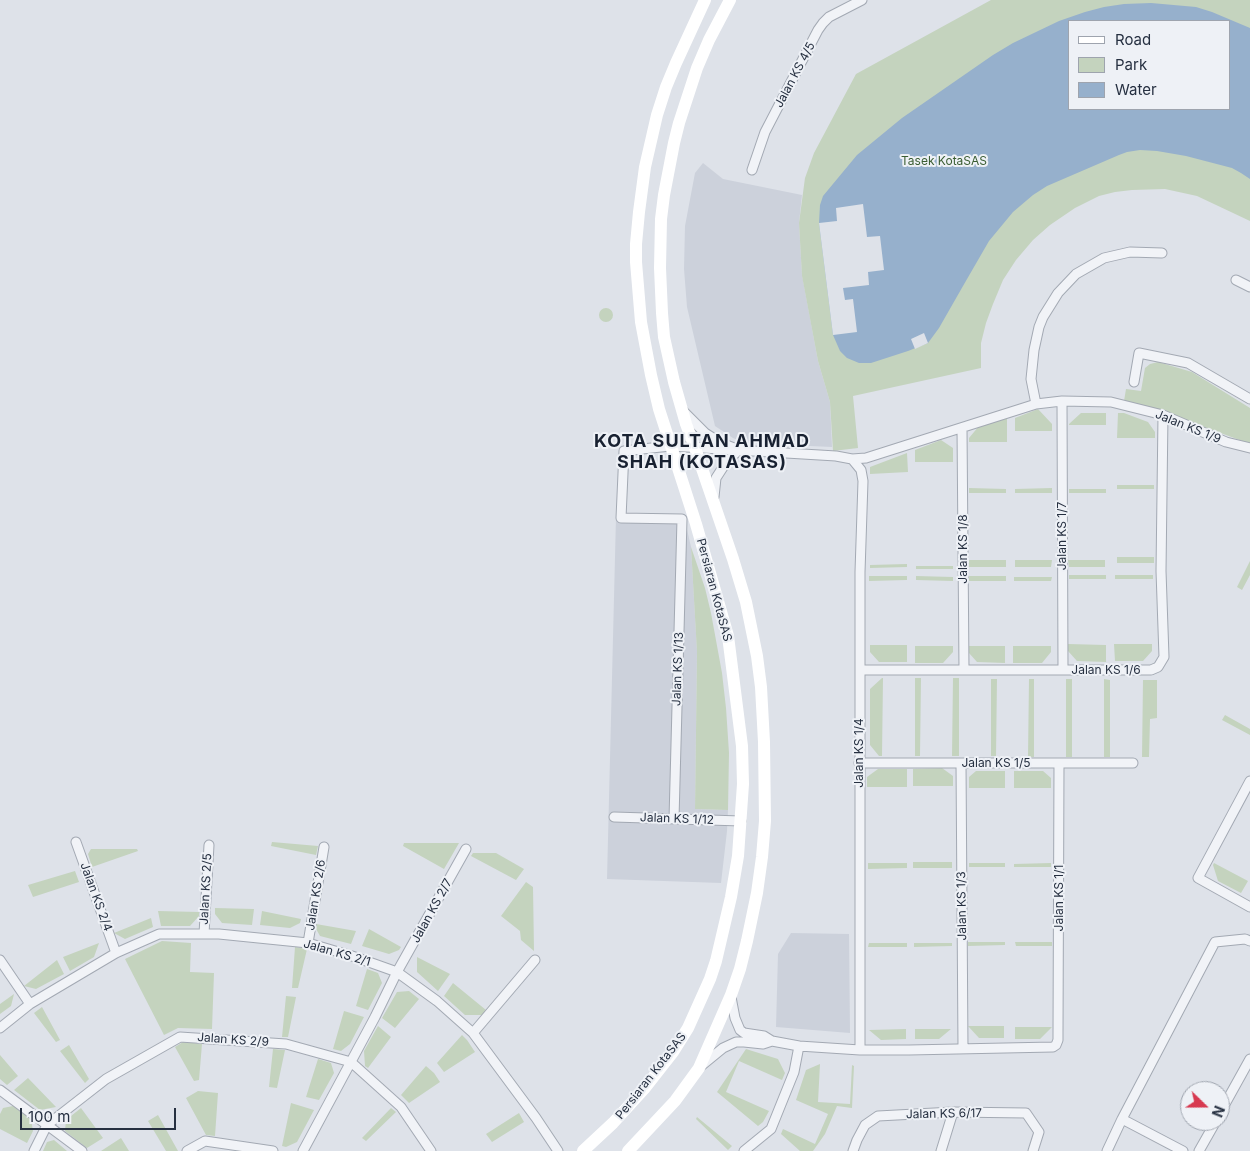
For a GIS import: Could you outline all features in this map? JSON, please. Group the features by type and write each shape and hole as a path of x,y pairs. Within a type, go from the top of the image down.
{"main road":[{"name":"Persiaran KotaSAS","path":"582,1151 614,1123 640,1093 673,1052 688,1028 710,980 737,869 743,784 742,746 728,636 696,524 659,409 641,322 637,283 636,244 639,212 645,167 657,115 676,63 705,0"},
{"name":"Persiaran KotaSAS","path":"628,1151 675,1101 698,1068 731,995 747,941 760,875 765,821 761,686 752,629 746,602 717,512 681,409 668,359 664,337 660,268 661,218 671,156 697,68 730,0"}],"street":[{"name":"Jalan KS 4/5","path":"752,170 765,132 818,30 829,17 862,0"},
{"path":"1036,404 1031,379 1034,350 1043,317 1058,293 1076,274 1104,258 1130,252 1162,253"},
{"path":"1236,280 1250,288"},
{"path":"1134,382 1139,353 1188,363 1250,399"},
{"name":"Jalan KS 1/9","path":"682,519 621,518 624,451 670,446 836,456 852,459 866,458 1036,404 1062,402 1112,402 1163,415 1226,442 1250,448"},
{"name":"Jalan KS 1/7","path":"1062,402 1063,670"},
{"path":"681,409 705,433 721,443 739,450 727,461 716,478 714,500 717,512"},
{"name":"Jalan KS 1/6","path":"860,670 1151,670 1158,667 1164,657 1161,571 1163,415"},
{"name":"Jalan KS 1/8","path":"962,428 964,670"},
{"name":"Jalan KS 1/4","path":"852,459 860,470 863,481 860,572 860,1050"},
{"name":"Jalan KS 1/13","path":"674,819 682,519"},
{"name":"Jalan KS 1/5","path":"859,763 1133,763"},
{"name":"Jalan KS 1/3","path":"961,763 963,1049"},
{"name":"Jalan KS 1/1","path":"963,1049 1053,1047 1058,1040 1059,763"},
{"path":"1250,781 1198,878 1250,907"},
{"name":"Jalan KS 1/12","path":"614,817 741,821"},
{"name":"Jalan KS 2/4","path":"76,842 116,953"},
{"name":"Jalan KS 2/5","path":"204,934 209,845"},
{"name":"Jalan KS 2/6","path":"308,942 324,847"},
{"name":"Jalan KS 2/7","path":"303,1151 397,972 466,849"},
{"name":"Jalan KS 2/1","path":"0,1028 30,1004 116,953 159,934 204,934 308,942 397,972 437,1001 473,1034 558,1151"},
{"path":"1107,1151 1215,942 1245,939 1250,941"},
{"path":"0,960 30,1004"},
{"path":"473,1034 535,960"},
{"path":"731,995 734,1018 740,1030 744,1033 764,1036 772,1041 799,1046 860,1050 963,1049"},
{"name":"Jalan KS 2/9","path":"34,1151 47,1126 106,1079 180,1037 286,1044 351,1062 401,1107 431,1151"},
{"path":"698,1068 730,1044 744,1042 763,1044 772,1041"},
{"path":"744,1151 771,1129 794,1072 799,1046"},
{"path":"1230,1095 1250,1059"},
{"path":"0,1090 82,1151"},
{"path":"941,1151 953,1112"},
{"name":"Jalan KS 6/17","path":"853,1151 856,1140 865,1125 878,1116 953,1112 1026,1113 1039,1132 1033,1151"},
{"path":"1122,1119 1183,1151"},
{"path":"1199,1151 1210,1131"},
{"path":"188,1151 205,1141 273,1151"}],"shaded area":[{"path":"703,163 723,179 802,195 799,223 802,275 818,361 830,402 832,447 745,443 733,438 715,426 687,307 684,269 685,226 695,173"},
{"path":"616,517 682,519 686,525 691,547 697,651 695,809 728,810 721,883 607,879"},
{"path":"791,933 849,934 850,1033 776,1027 778,954"}],"green space":[{"name":"Tasek KotaSAS","path":"991,0 1250,0 1250,221 1197,196 1165,189 1115,192 1099,196 1075,208 1050,225 1033,240 1016,260 1003,280 986,323 981,343 981,368 853,396 858,448 833,451 830,402 818,361 802,276 799,223 805,178 814,153 856,74"},
{"path":"603,308 609,308 613,315 609,322 603,322 599,318 599,312"},
{"path":"1158,362 1192,372 1250,408 1250,443 1169,414 1124,401 1126,389 1141,391 1145,368 1150,364"},
{"path":"1038,409 1052,424 1052,431 1015,431 1015,418"},
{"path":"1081,413 1106,413 1106,425 1069,425"},
{"path":"1118,413 1124,413 1148,422 1155,432 1155,438 1117,438"},
{"path":"1007,417 1007,442 969,442 969,438 979,426"},
{"path":"941,440 953,448 953,462 915,462 915,450"},
{"path":"907,453 908,472 870,474 870,467"},
{"path":"1117,485 1154,485 1154,489 1117,489"},
{"path":"969,488 1006,489 1006,493 969,493"},
{"path":"1052,488 1052,493 1015,493 1015,489"},
{"path":"1069,489 1106,489 1106,493 1069,493"},
{"path":"691,547 705,588 722,673 729,753 728,810 695,809 697,652"},
{"path":"1117,557 1154,557 1154,563 1117,563"},
{"path":"969,560 1006,560 1006,567 969,567"},
{"path":"1015,560 1052,560 1051,567 1015,567"},
{"path":"1068,560 1105,560 1105,567 1069,567"},
{"path":"1250,561 1250,575 1242,590 1237,587"},
{"path":"907,564 907,567 870,568 870,565"},
{"path":"916,566 953,566 953,569 916,569"},
{"path":"1069,575 1106,575 1106,579 1069,579"},
{"path":"1115,575 1153,575 1153,579 1115,579"},
{"path":"869,576 907,576 907,580 869,581"},
{"path":"916,576 953,577 953,581 916,580"},
{"path":"969,576 1006,576 1006,581 969,581"},
{"path":"1014,577 1052,577 1051,581 1014,581"},
{"path":"1068,644 1106,645 1106,662 1077,661 1068,651"},
{"path":"1114,644 1152,644 1152,651 1143,661 1115,661"},
{"path":"870,645 907,645 907,662 879,662 870,652"},
{"path":"915,646 953,646 953,652 943,663 915,663"},
{"path":"969,646 1005,646 1005,663 977,662 969,653"},
{"path":"1013,646 1051,646 1051,652 1042,663 1013,663"},
{"path":"882,678 882,756 879,756 870,745 870,689"},
{"path":"915,678 921,678 920,756 915,756"},
{"path":"953,678 959,678 959,756 952,756"},
{"path":"991,679 997,679 996,756 991,756"},
{"path":"1029,679 1034,679 1034,757 1028,757"},
{"path":"1066,679 1072,679 1072,757 1066,757"},
{"path":"1104,679 1110,680 1110,757 1104,757"},
{"path":"1143,680 1157,680 1157,718 1150,719 1149,757 1142,757"},
{"path":"1225,715 1250,729 1250,735 1222,720"},
{"path":"942,768 953,776 953,786 913,786 913,769"},
{"path":"878,769 907,769 907,787 867,787 867,777"},
{"path":"976,771 1005,771 1005,788 969,788 969,777"},
{"path":"1014,771 1043,771 1051,778 1051,788 1014,788"},
{"path":"272,842 318,846 316,855 271,846"},
{"path":"404,843 459,843 444,869 403,846"},
{"path":"91,849 137,849 138,851 92,867 88,854"},
{"path":"473,853 496,853 524,869 516,880 471,856"},
{"path":"913,862 952,862 952,868 913,868"},
{"path":"868,863 907,863 907,868 868,869"},
{"path":"969,863 1005,863 1005,867 969,867"},
{"path":"1051,863 1051,867 1014,867 1014,864"},
{"path":"1214,863 1248,881 1241,893 1218,881"},
{"path":"75,871 79,882 33,897 28,885"},
{"path":"526,882 533,887 534,951 521,940 520,931 501,916"},
{"path":"215,908 254,909 252,925 222,923 215,914"},
{"path":"158,911 199,912 199,916 190,926 161,926"},
{"path":"262,911 301,919 300,923 290,928 260,925"},
{"path":"151,918 153,927 125,939 114,933"},
{"path":"316,924 356,931 351,944 320,936 315,927"},
{"path":"369,929 401,947 399,950 389,954 362,946"},
{"path":"162,941 191,943 190,972 214,973 212,1029 178,1028 164,1035 125,959"},
{"path":"968,942 1005,942 1005,945 968,946"},
{"path":"1015,942 1052,942 1052,946 1016,946"},
{"path":"99,943 94,957 70,971 63,957"},
{"path":"869,943 907,943 907,947 868,947"},
{"path":"914,943 952,943 952,946 914,947"},
{"path":"295,947 307,949 298,988 292,988"},
{"path":"417,957 450,974 438,991 417,972"},
{"path":"57,960 64,974 36,989 24,986"},
{"path":"367,969 378,973 382,983 368,1010 356,1006"},
{"path":"453,983 486,1010 483,1015 465,1015 444,996"},
{"path":"409,991 419,999 395,1028 382,1018 397,992"},
{"path":"14,994 11,1006 0,1014 0,1004"},
{"path":"286,996 296,997 288,1037 282,1037"},
{"path":"42,1007 60,1040 56,1042 34,1013"},
{"path":"344,1011 364,1017 350,1044 341,1051 333,1049"},
{"path":"378,1026 391,1037 368,1068 365,1066 364,1051"},
{"path":"968,1026 1004,1026 1004,1038 979,1038"},
{"path":"1015,1027 1052,1027 1040,1039 1015,1039"},
{"path":"906,1029 906,1039 881,1040 869,1030"},
{"path":"915,1029 951,1029 939,1039 915,1039"},
{"path":"462,1035 475,1052 444,1072 437,1063"},
{"path":"183,1042 202,1044 199,1080 194,1081 175,1047"},
{"path":"69,1045 89,1079 85,1083 60,1051"},
{"path":"273,1049 285,1050 277,1088 269,1087"},
{"path":"746,1049 778,1059 785,1073 782,1080 739,1061 726,1092 769,1111 763,1122 758,1126 717,1092"},
{"path":"0,1055 18,1076 7,1085 0,1079"},
{"path":"318,1059 331,1063 334,1073 319,1100 306,1097"},
{"path":"820,1064 818,1102 850,1104 852,1065 854,1066 852,1108 837,1106 825,1134 813,1151 800,1151 781,1134 783,1129 815,1144 828,1114 796,1100 806,1070"},
{"path":"426,1066 440,1082 409,1103 401,1095"},
{"path":"28,1078 56,1107 40,1110 14,1090"},
{"path":"198,1091 218,1093 215,1136 206,1135 186,1098"},
{"path":"291,1103 314,1110 297,1142 286,1147 282,1146"},
{"path":"13,1106 31,1119 33,1131 27,1143 0,1129 0,1114 3,1108"},
{"path":"81,1108 103,1138 87,1148 65,1131 66,1120"},
{"path":"391,1108 396,1112 366,1141 362,1138"},
{"path":"519,1113 524,1122 492,1142 486,1134"},
{"path":"158,1115 178,1151 166,1151 148,1121"},
{"path":"697,1117 732,1146 728,1150 696,1119"},
{"path":"121,1138 129,1151 101,1151"},
{"path":"54,1140 67,1151 43,1151 47,1142"}],"water":[{"path":"1151,3 1196,7 1212,12 1250,28 1250,179 1232,168 1186,156 1140,150 1119,155 1047,186 1013,212 989,241 939,328 928,343 871,363 859,363 847,358 840,351 833,335 819,223 820,205 823,196 857,155 902,118 993,55 1013,43 1059,21 1104,7"}],"pier":[{"path":"863,204 867,237 880,236 884,270 868,272 869,285 843,288 845,300 853,299 857,332 833,335 819,223 837,221 836,208"},
{"path":"924,333 928,343 915,349 911,339"}],"district":[{"name":"KOTA SULTAN AHMAD SHAH (KOTASAS)","path":"702,452"}]}
